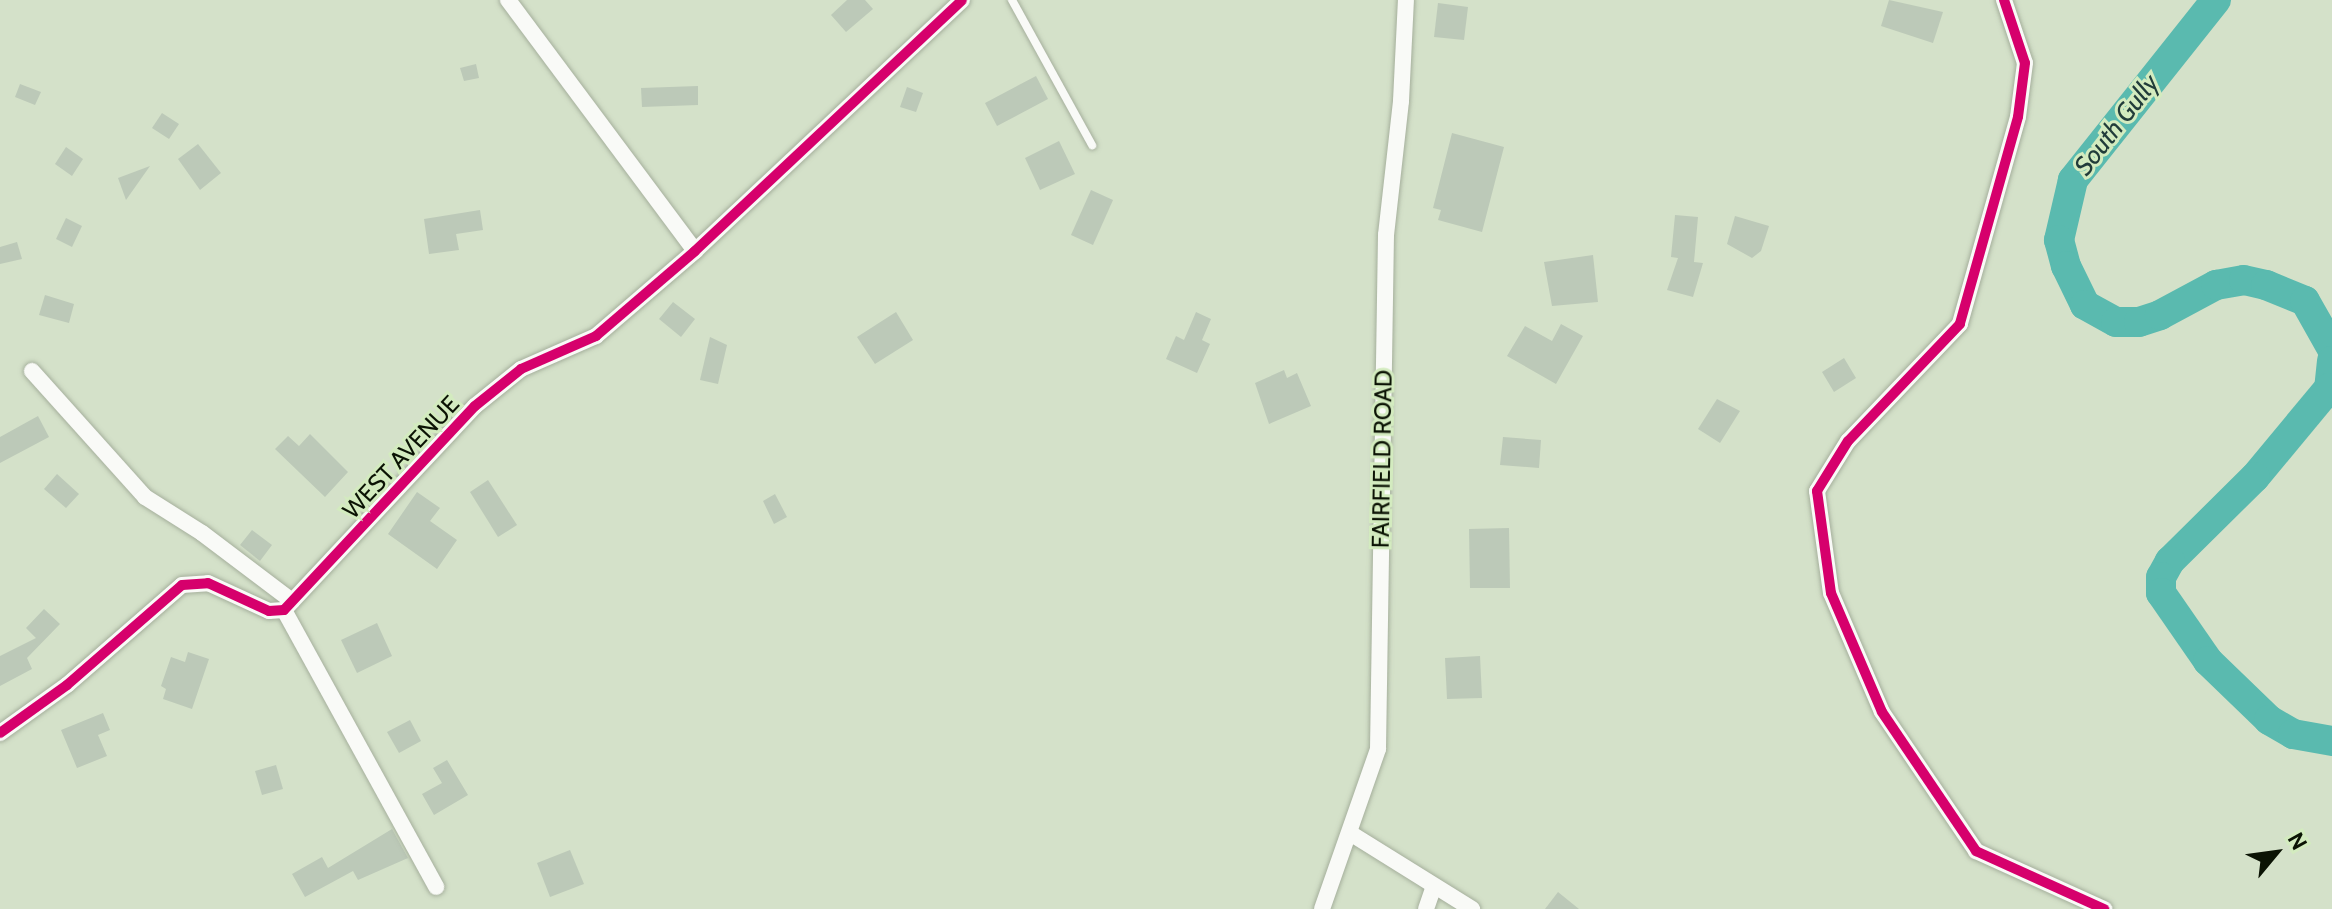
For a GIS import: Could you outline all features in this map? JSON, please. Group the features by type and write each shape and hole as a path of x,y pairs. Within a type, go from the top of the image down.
{"street":[{"path":"508,0 695,251"},
{"name":"WEST AVENUE","path":"288,606 475,406 521,369 589,342 695,251 962,0"},
{"name":"FAIRFIELD ROAD","path":"1322,909 1378,749 1386,235 1401,101 1406,0"},
{"path":"2004,0 2025,63 2018,117 1960,324 1848,441 1817,491 1831,593 1882,712 1976,851 2104,909"},
{"path":"32,371 145,497 288,606 436,887"},
{"path":"0,733 67,685 182,585 208,583 269,611 288,606"},
{"path":"1350,833 1472,909"},
{"path":"1426,909 1434,886"}],"lane":[{"path":"1012,0 1092,145"}],"building":[{"path":"847,0 865,0 873,9 846,32 831,15"},
{"path":"1889,0 1943,12 1933,43 1881,26"},
{"path":"1438,3 1468,7 1464,40 1434,37"},
{"path":"476,64 479,78 464,81 460,68"},
{"path":"1036,76 1048,99 997,126 985,103"},
{"path":"20,84 41,92 35,105 15,97"},
{"path":"698,86 698,105 642,107 641,88"},
{"path":"907,87 923,93 916,112 900,107"},
{"path":"162,113 179,124 169,139 152,128"},
{"path":"1452,133 1504,147 1482,232 1438,220 1441,210 1433,208"},
{"path":"1059,141 1075,174 1040,190 1025,158"},
{"path":"198,144 221,173 200,190 178,159"},
{"path":"66,147 83,159 72,176 55,164"},
{"path":"150,166 126,200 118,178"},
{"path":"1091,190 1113,200 1093,245 1071,235"},
{"path":"480,210 483,230 456,234 459,250 429,254 424,219"},
{"path":"1675,215 1698,217 1694,262 1703,263 1693,297 1667,290 1678,258 1671,257"},
{"path":"1735,216 1769,226 1761,251 1752,258 1727,244"},
{"path":"66,218 82,226 72,247 56,239"},
{"path":"17,242 22,259 0,264 0,247"},
{"path":"1593,255 1598,302 1552,306 1544,262"},
{"path":"45,295 74,304 69,323 39,315"},
{"path":"673,302 695,319 681,337 659,319"},
{"path":"896,312 913,340 875,364 857,337"},
{"path":"1196,312 1211,319 1202,340 1210,344 1197,373 1166,359 1176,336 1184,340"},
{"path":"1561,324 1583,336 1556,384 1507,356 1525,326 1552,341"},
{"path":"710,337 727,345 718,384 700,380"},
{"path":"1844,358 1856,378 1834,392 1822,372"},
{"path":"1284,370 1287,378 1297,373 1311,406 1269,424 1255,383"},
{"path":"1717,399 1740,411 1720,443 1698,429"},
{"path":"38,416 49,437 0,463 0,437"},
{"path":"310,434 348,472 325,497 275,449 288,436 299,446"},
{"path":"1503,437 1541,440 1539,468 1500,465"},
{"path":"57,474 79,494 66,508 44,489"},
{"path":"488,480 517,525 498,537 470,492"},
{"path":"417,492 440,508 430,521 457,540 437,569 388,534"},
{"path":"775,494 787,517 774,524 763,501"},
{"path":"1509,528 1510,588 1470,588 1469,529"},
{"path":"252,530 272,545 260,561 240,545"},
{"path":"44,609 60,624 27,658 32,669 0,686 0,656 36,638 26,628"},
{"path":"377,623 392,656 357,673 341,640"},
{"path":"188,652 209,659 192,709 163,699 166,689 161,686 171,657 185,662"},
{"path":"1480,656 1482,698 1447,699 1445,658"},
{"path":"103,713 110,730 98,735 107,756 77,768 61,730"},
{"path":"410,720 421,741 399,753 387,732"},
{"path":"447,760 468,795 434,815 422,794 442,783 433,768"},
{"path":"276,765 283,789 262,795 255,771"},
{"path":"392,829 408,858 358,880 353,871 305,897 292,874 322,857 328,868"},
{"path":"570,850 584,884 550,897 537,863"},
{"path":"1558,892 1579,909 1545,909"}],"waterway":[{"name":"South Gully","path":"2216,0 2073,180 2059,240 2066,266 2085,305 2116,322 2139,322 2160,315 2216,285 2244,280 2266,285 2305,301 2332,349"},
{"name":"South Gully","path":"2332,361 2329,388 2255,477 2170,561 2161,577 2161,593 2208,661 2269,720 2293,734 2332,741"}],"cycle path":[{"path":"0,733 67,685 182,585 208,583 269,611 284,610 475,406 521,369 596,336 695,251 962,0"},
{"path":"2004,0 2025,63 2018,117 1960,324 1848,441 1817,491 1831,593 1882,712 1976,851 2104,909"}]}
